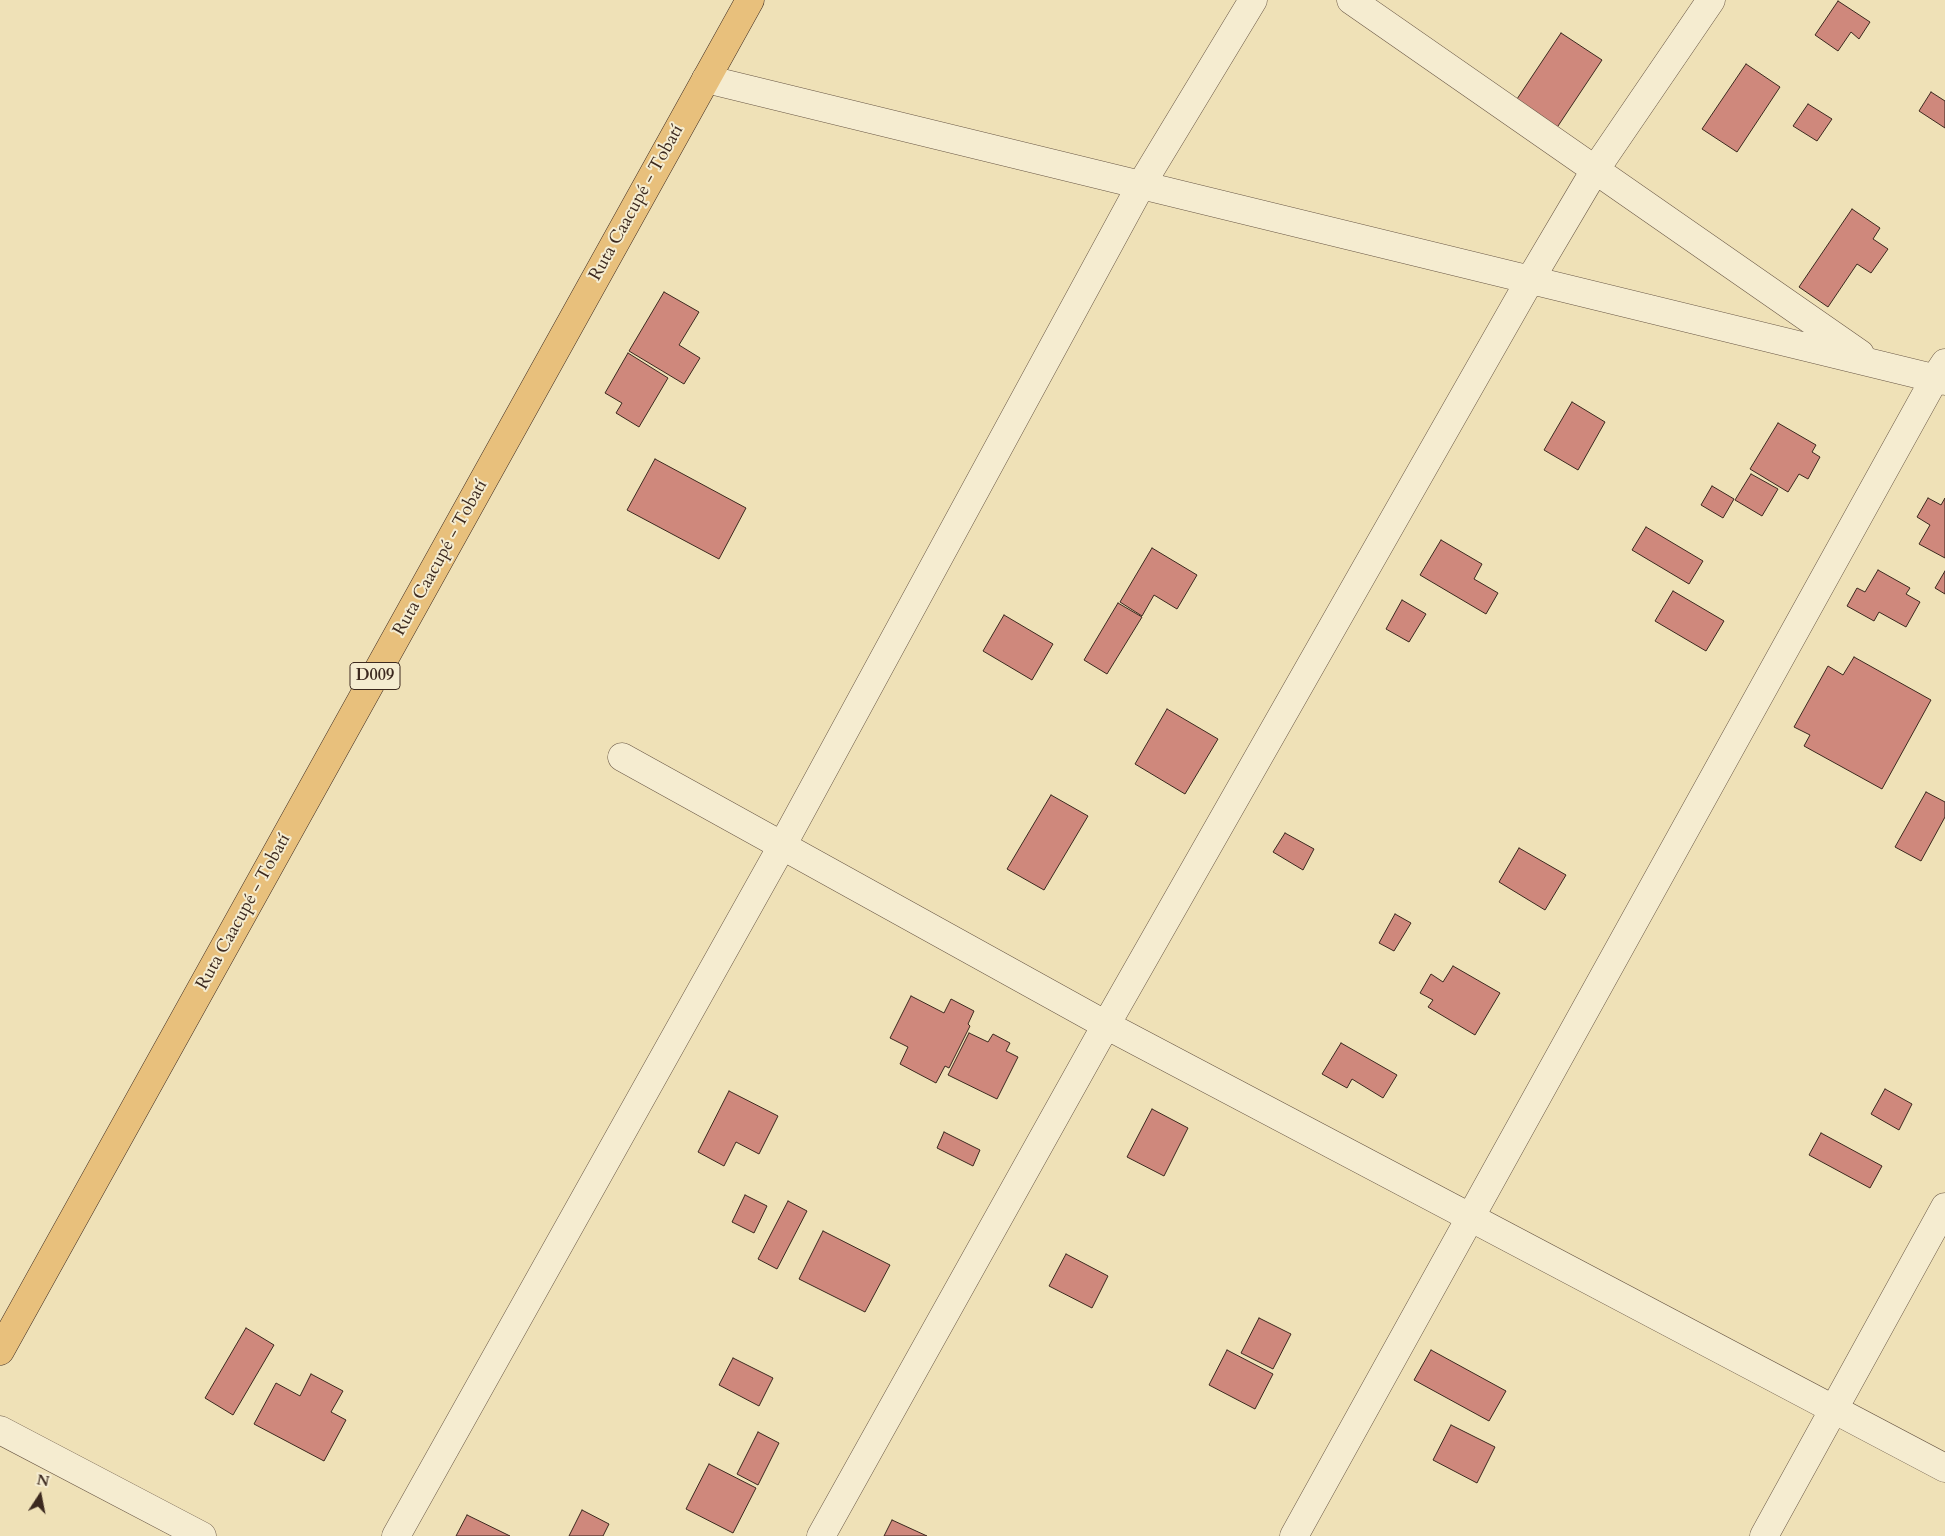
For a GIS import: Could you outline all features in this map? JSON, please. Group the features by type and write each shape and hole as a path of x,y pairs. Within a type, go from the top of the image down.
{"main road":[{"name":"Ruta Caacupé - Tobatí","path":"0,1351 750,0"}],"street":[{"path":"396,1536 782,846 1141,185 1253,0"},
{"path":"1351,0 1873,363"},
{"path":"821,1536 1106,1025 1530,280 1595,170 1711,0"},
{"path":"706,79 1873,363 1942,374 1294,1536"},
{"path":"622,757 1106,1025 1945,1468"},
{"path":"1764,1536 1945,1207"},
{"path":"0,1430 202,1536"}],"building":[{"path":"1838,1 1870,22 1859,39 1851,32 1838,51 1815,35"},
{"path":"1561,33 1602,60 1554,132 1513,105"},
{"path":"1746,64 1780,87 1737,152 1702,129"},
{"path":"1931,92 1945,101 1945,128 1919,111"},
{"path":"1808,104 1832,119 1817,141 1793,126"},
{"path":"1852,209 1880,228 1873,239 1888,249 1871,273 1857,264 1828,307 1799,287"},
{"path":"664,292 699,312 679,345 700,358 684,384 629,351"},
{"path":"628,353 668,378 639,427 616,413 622,403 605,393"},
{"path":"1572,402 1605,422 1578,470 1544,450"},
{"path":"1778,423 1816,445 1812,452 1820,457 1808,479 1799,474 1788,492 1750,469"},
{"path":"655,459 746,508 719,559 627,510"},
{"path":"1751,474 1778,489 1762,516 1735,500"},
{"path":"1712,486 1734,499 1723,518 1701,505"},
{"path":"1928,498 1941,505 1945,498 1945,558 1919,544 1930,525 1917,517"},
{"path":"1646,527 1703,561 1689,584 1632,550"},
{"path":"1441,540 1482,564 1474,579 1498,593 1486,614 1420,575"},
{"path":"1152,548 1197,575 1177,609 1154,595 1142,616 1120,602"},
{"path":"1878,570 1910,588 1906,594 1920,602 1906,627 1879,612 1874,621 1847,606 1857,588 1865,592"},
{"path":"1945,571 1945,594 1935,588"},
{"path":"1673,591 1724,621 1706,651 1655,621"},
{"path":"1402,600 1426,614 1409,642 1386,629"},
{"path":"1118,603 1142,617 1107,674 1084,660"},
{"path":"1004,615 1053,644 1032,680 983,651"},
{"path":"1854,657 1931,700 1882,789 1804,746 1810,735 1794,727 1828,666 1843,675"},
{"path":"1167,709 1218,739 1185,794 1135,764"},
{"path":"1926,792 1945,802 1945,817 1921,861 1895,847"},
{"path":"1051,795 1088,816 1044,890 1007,869"},
{"path":"1285,833 1314,849 1303,870 1273,852"},
{"path":"1519,848 1566,875 1545,910 1499,882"},
{"path":"1395,914 1411,923 1394,951 1379,943"},
{"path":"1453,966 1500,993 1475,1035 1428,1007 1433,1000 1420,993 1431,974 1443,982"},
{"path":"911,996 944,1013 951,999 974,1011 968,1024 970,1026 949,1068 945,1066 936,1083 900,1064 908,1047 890,1038"},
{"path":"969,1033 988,1042 993,1034 1010,1043 1006,1051 1018,1057 997,1099 948,1075"},
{"path":"1341,1043 1397,1075 1383,1098 1352,1079 1347,1088 1322,1074"},
{"path":"1885,1089 1912,1104 1899,1130 1871,1114"},
{"path":"729,1091 778,1116 759,1154 736,1142 724,1166 698,1152"},
{"path":"1152,1109 1188,1128 1164,1176 1127,1157"},
{"path":"944,1132 980,1150 973,1166 937,1148"},
{"path":"1821,1133 1882,1166 1870,1188 1809,1155"},
{"path":"745,1195 767,1206 754,1233 732,1222"},
{"path":"788,1201 807,1211 777,1269 758,1259"},
{"path":"823,1231 890,1265 865,1312 799,1279"},
{"path":"1066,1254 1108,1276 1092,1308 1049,1286"},
{"path":"1259,1318 1291,1334 1273,1369 1241,1353"},
{"path":"246,1328 274,1345 233,1415 205,1398"},
{"path":"1227,1350 1273,1374 1255,1409 1209,1385"},
{"path":"1431,1350 1506,1391 1489,1421 1414,1380"},
{"path":"733,1358 773,1378 759,1406 719,1385"},
{"path":"311,1374 343,1391 331,1412 346,1420 324,1461 254,1424 276,1383 300,1396"},
{"path":"1451,1425 1495,1447 1477,1483 1433,1460"},
{"path":"758,1432 779,1443 758,1485 737,1474"},
{"path":"709,1464 756,1488 733,1533 686,1509"},
{"path":"582,1510 609,1524 603,1536 569,1536"},
{"path":"467,1515 510,1536 456,1536"},
{"path":"892,1520 927,1536 884,1536"}]}
